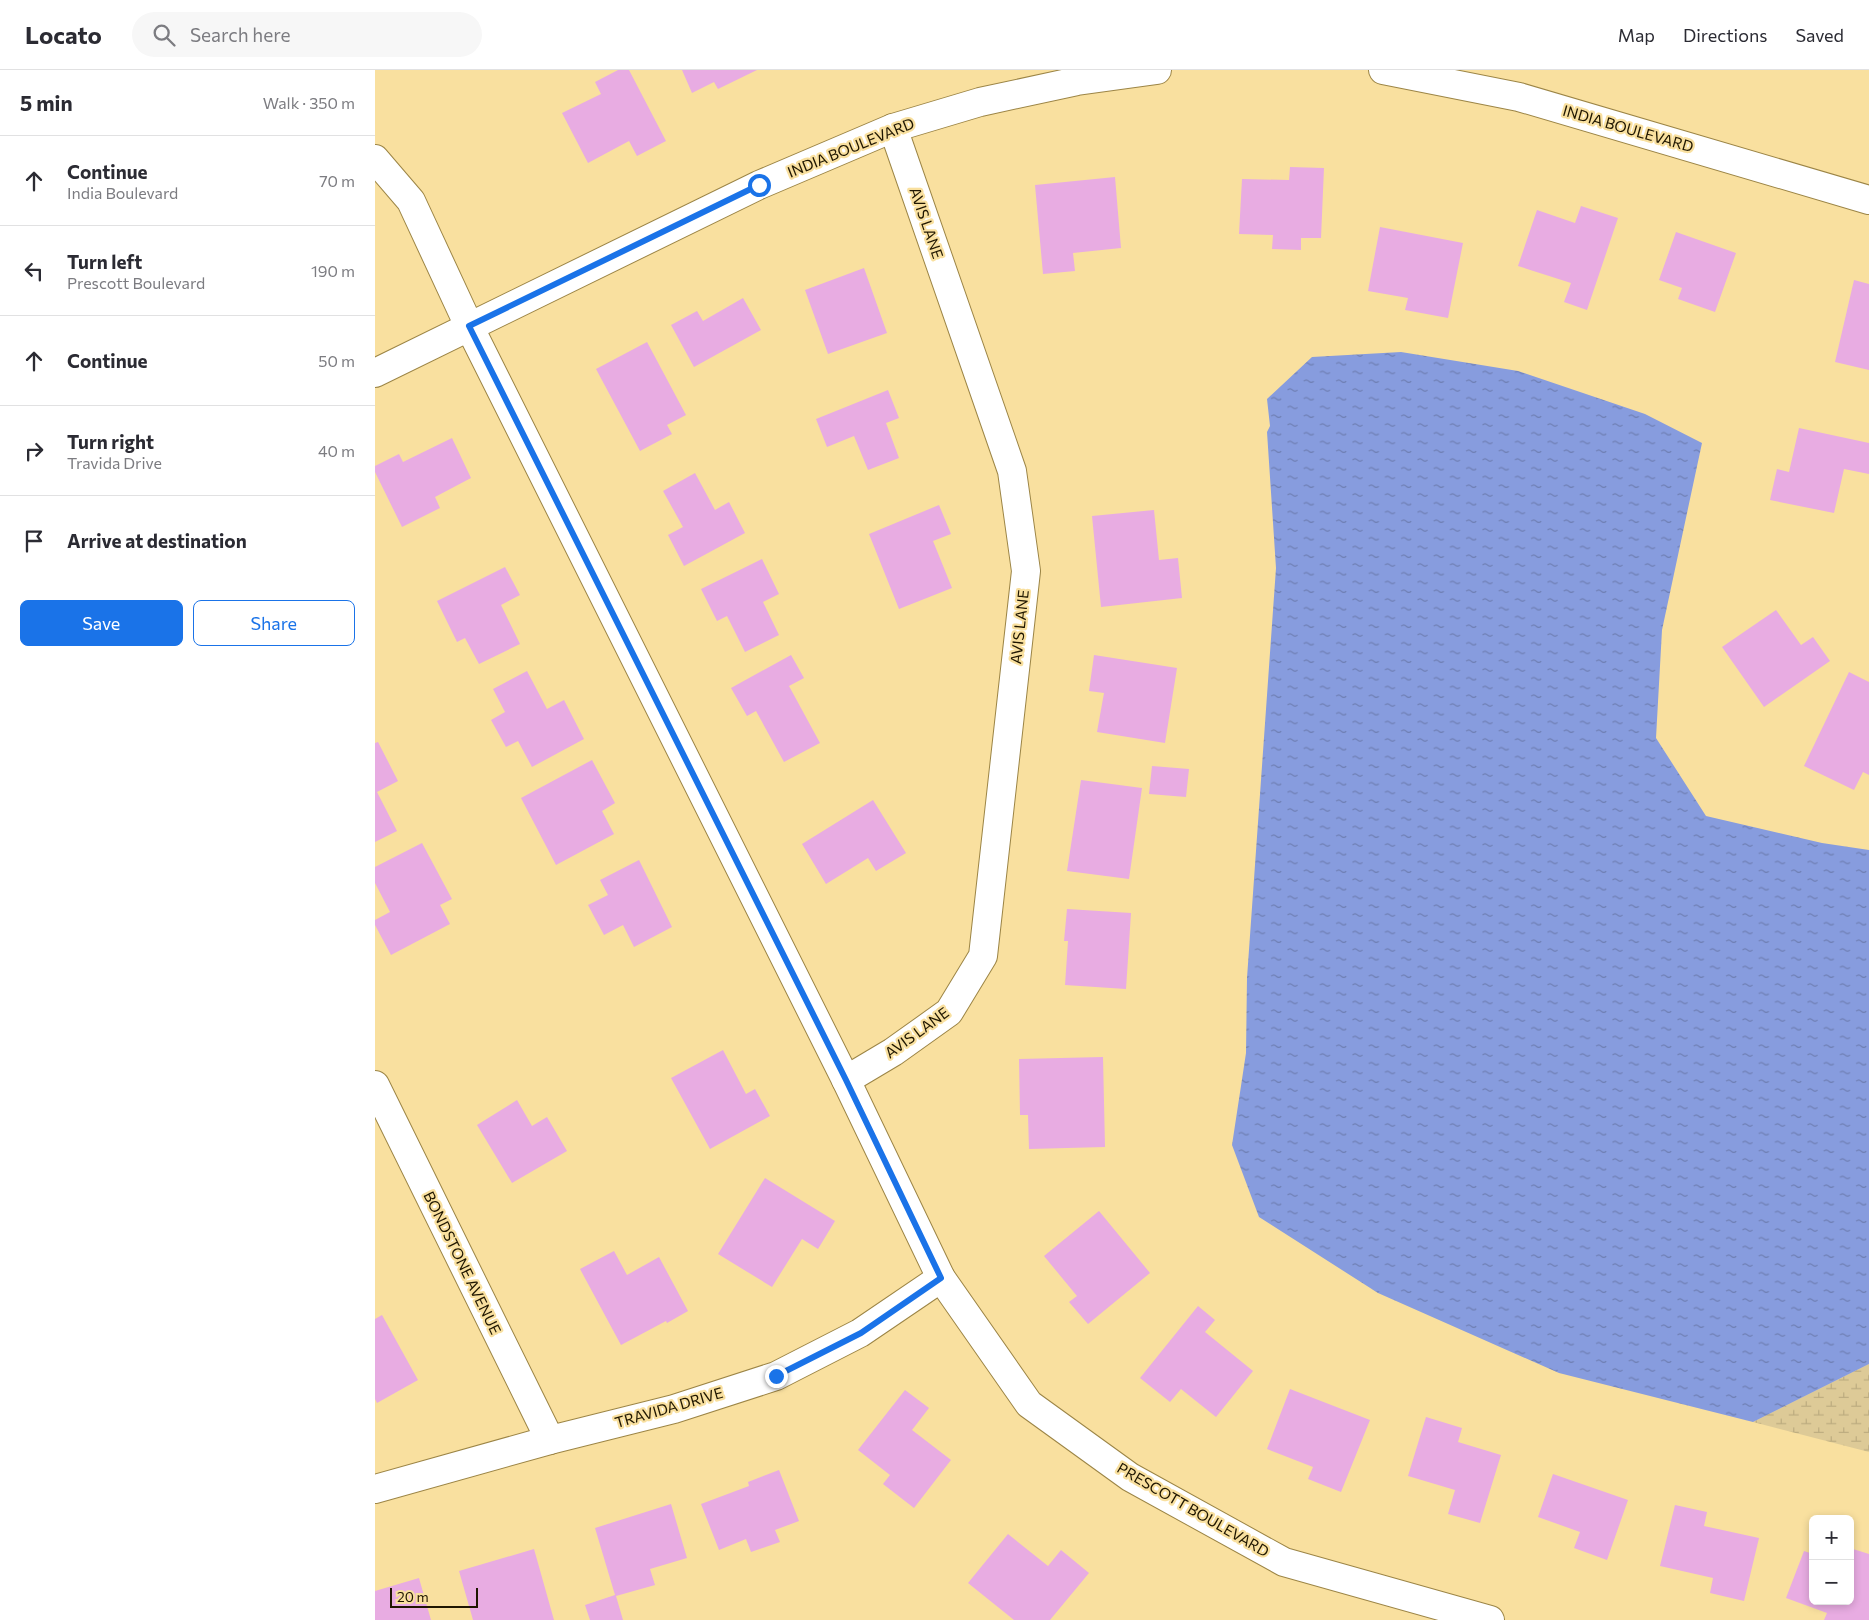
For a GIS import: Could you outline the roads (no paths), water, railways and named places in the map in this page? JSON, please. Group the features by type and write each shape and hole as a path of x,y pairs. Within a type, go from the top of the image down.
{"street":[{"name":"INDIA BOULEVARD","path":"375,372 759,185 893,128 990,100 1077,81 1157,70"},
{"name":"INDIA BOULEVARD","path":"1383,70 1519,97 1869,200"},
{"name":"AVIS LANE","path":"846,1080 893,1052 949,1012 983,956 1026,571 1012,471 893,128"},
{"path":"375,159 411,201 469,326 846,1080"},
{"name":"PRESCOTT BOULEVARD","path":"846,1080 941,1278 1029,1404 1130,1477 1284,1562 1490,1620"},
{"name":"BONDSTONE AVENUE","path":"375,1085 549,1440"},
{"name":"TRAVIDA DRIVE","path":"375,1489 549,1440 675,1409 776,1376 861,1333 941,1278"}],"water":[{"path":"1401,352 1518,371 1645,414 1702,443 1662,630 1656,738 1706,816 1822,843 1869,850 1869,1364 1753,1422 1559,1373 1378,1293 1259,1217 1232,1145 1246,1053 1247,978 1276,568 1267,432 1270,426 1267,399 1312,357"}]}
